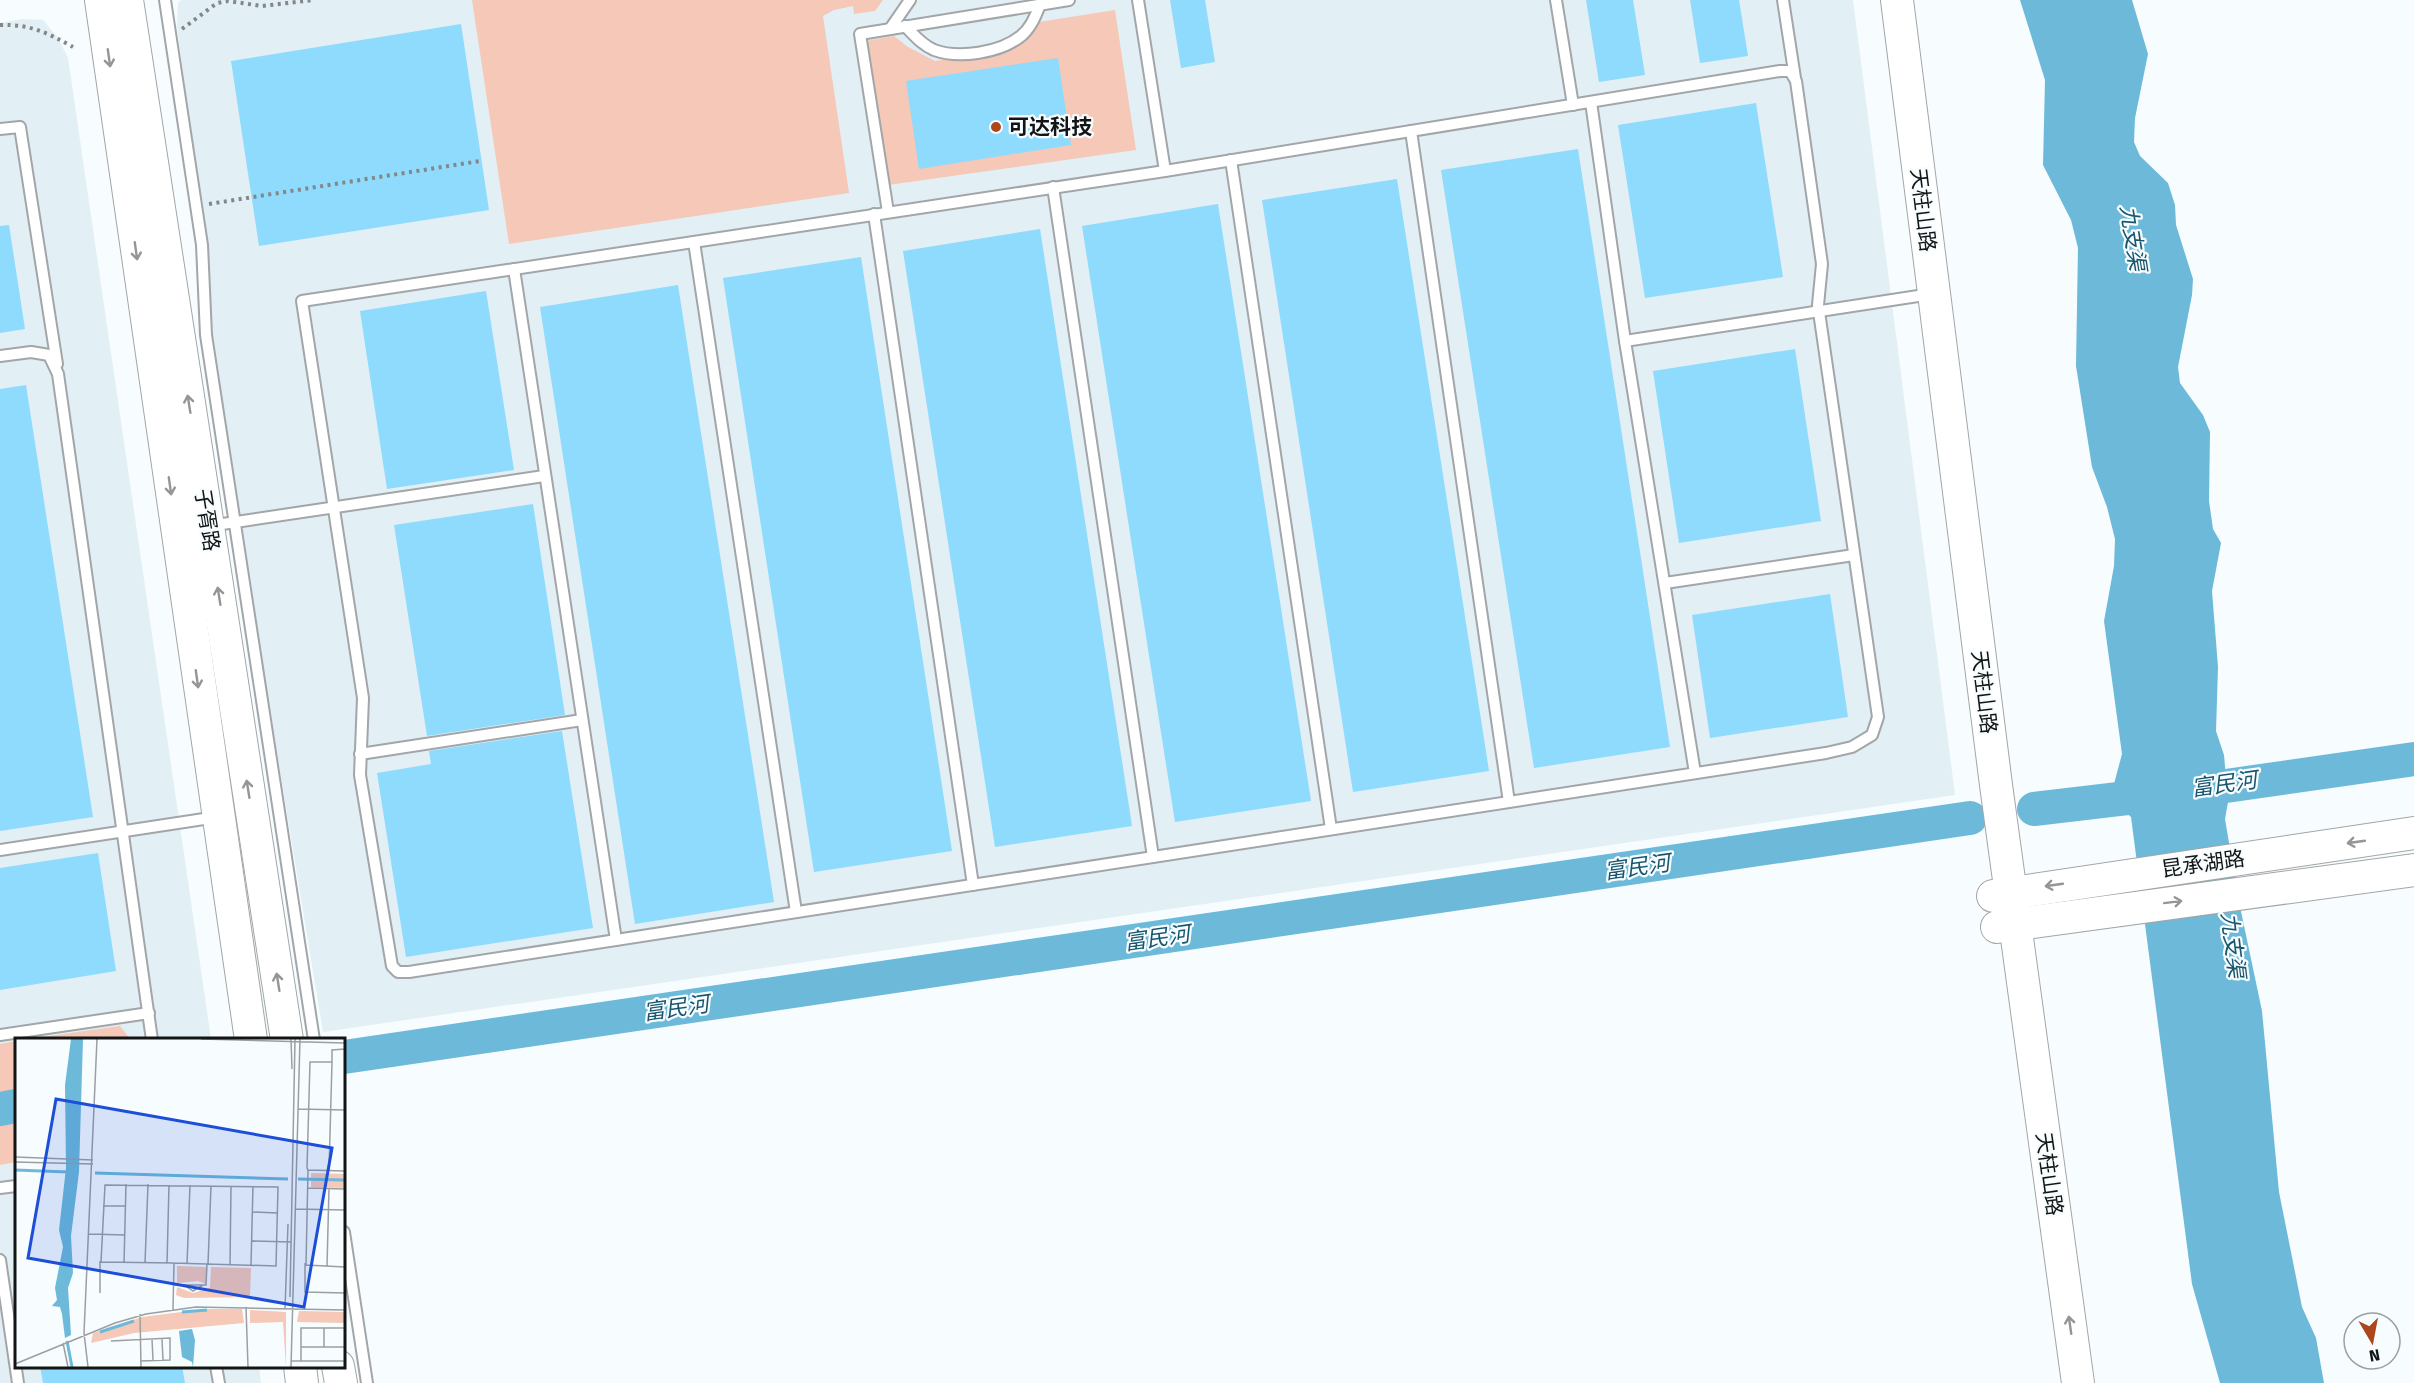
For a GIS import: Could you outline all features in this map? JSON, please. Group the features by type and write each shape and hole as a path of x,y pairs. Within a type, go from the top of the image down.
{"street":[{"name":"子胥路","path":"101,0 250,1038"},
{"name":"子胥路","path":"127,0 221,524 287,1038"},
{"name":"天柱山路","path":"1878,0 1925,295 2006,926 2056,1383"},
{"name":"天柱山路","path":"1897,0 1925,295"},
{"name":"昆承湖路","path":"2002,894 2414,834"},
{"name":"昆承湖路","path":"2006,926 2115,909 2414,870"},
{"name":"天柱山路","path":"2006,926 2078,1383"},
{"path":"300,1368 302,1383"},
{"path":"338,1368 341,1383"}],"lane":[{"path":"165,0 202,245 206,335 221,524 314,1038"},
{"path":"890,29 910,0"},
{"path":"888,212 860,34 1069,0"},
{"path":"1138,0 1165,171"},
{"path":"1556,0 1573,105"},
{"path":"1783,0 1796,81 1822,264 1819,311 1878,717 1872,735 1852,747 1826,753 616,940 398,972 392,966 360,775 363,698 302,301 1165,171 1780,71 1790,71 1796,81"},
{"path":"905,26 921,42 933,49 952,54 990,50 1022,36 1045,3"},
{"path":"1591,102 1625,341 1695,773"},
{"path":"0,129 20,126 58,374 152,1038"},
{"path":"1411,131 1509,802"},
{"path":"1231,160 1331,829"},
{"path":"1053,187 1153,857"},
{"path":"874,214 973,885"},
{"path":"694,242 796,912"},
{"path":"514,269 616,940"},
{"path":"1625,341 1925,295"},
{"path":"0,356 31,351 49,355 58,374"},
{"path":"221,524 544,476"},
{"path":"1665,583 1854,555"},
{"path":"360,754 582,720"},
{"path":"0,850 217,817"},
{"path":"0,1035 149,1013"},
{"path":"0,1188 15,1186"},
{"path":"345,1240 367,1383"},
{"path":"0,1260 15,1362"},
{"path":"16,1368 18,1383"},
{"path":"216,1368 219,1383"}],"path":[{"path":"170,37 217,3 228,1 262,6 313,0"},
{"path":"0,25 25,25 40,29 73,47"},
{"path":"196,206 480,161"}],"shaded area":[{"path":"181,0 1853,0 1955,795 323,1032 211,352 204,235 177,26 178,3"},
{"path":"472,0 883,0 875,11 854,14 853,6 834,10 823,16 849,193 509,244"},
{"path":"1115,10 1136,150 888,185 866,41 894,36 908,47 935,61 1000,51 1030,33 1039,22"},
{"path":"22,19 43,20 58,38 68,58 211,1038 15,1038 15,1368 259,1368 261,1383 0,1383 0,23"},
{"path":"120,1026 129,1038 35,1038"},
{"path":"15,1041 15,1162 0,1165 0,1044"}],"water":[{"name":"九支渠","path":"2020,0 2132,0 2148,54 2135,118 2134,142 2140,156 2168,183 2175,205 2176,225 2193,279 2178,367 2180,383 2203,415 2210,432 2209,501 2213,529 2221,543 2212,591 2218,667 2216,731 2224,755 2228,802 2225,819 2239,902 2262,1011 2279,1192 2302,1307 2316,1338 2324,1383 2220,1383 2192,1284 2131,817 2110,799 2122,754 2104,621 2114,566 2115,539 2107,507 2092,467 2076,366 2078,248 2071,220 2043,165 2045,80"}],"building":[{"path":"1170,0 1205,0 1215,62 1181,68"},
{"path":"1586,0 1633,0 1645,75 1599,82"},
{"path":"1690,0 1739,0 1748,56 1700,63"},
{"path":"461,24 489,210 259,246 231,61"},
{"path":"1058,58 1071,145 919,169 906,81"},
{"path":"1756,103 1783,277 1645,298 1618,125"},
{"path":"1578,149 1670,747 1534,768 1441,170"},
{"path":"1397,179 1489,771 1353,792 1262,200"},
{"path":"1218,204 1311,801 1175,822 1082,226"},
{"path":"9,225 25,329 0,333 0,226"},
{"path":"1040,229 1132,826 995,847 903,251"},
{"path":"861,257 952,851 814,872 723,278"},
{"path":"678,285 774,902 635,924 540,307"},
{"path":"486,291 514,470 387,489 360,311"},
{"path":"1795,349 1821,521 1679,543 1653,371"},
{"path":"26,385 93,817 0,831 0,389"},
{"path":"533,504 565,715 427,736 394,525"},
{"path":"1830,594 1848,717 1710,738 1692,615"},
{"path":"562,731 593,928 406,957 377,773 431,764 429,751"},
{"path":"98,853 116,971 0,990 0,868"},
{"path":"40,1368 182,1368 185,1383 43,1383"}],"waterway":[{"name":"富民河","path":"2034,809 2212,788 2414,759"},
{"name":"富民河","path":"345,1057 1970,818"},
{"name":"富民河","path":"0,1109 15,1106"}],"place":[{"name":"可达科技","path":"996,127"}]}
